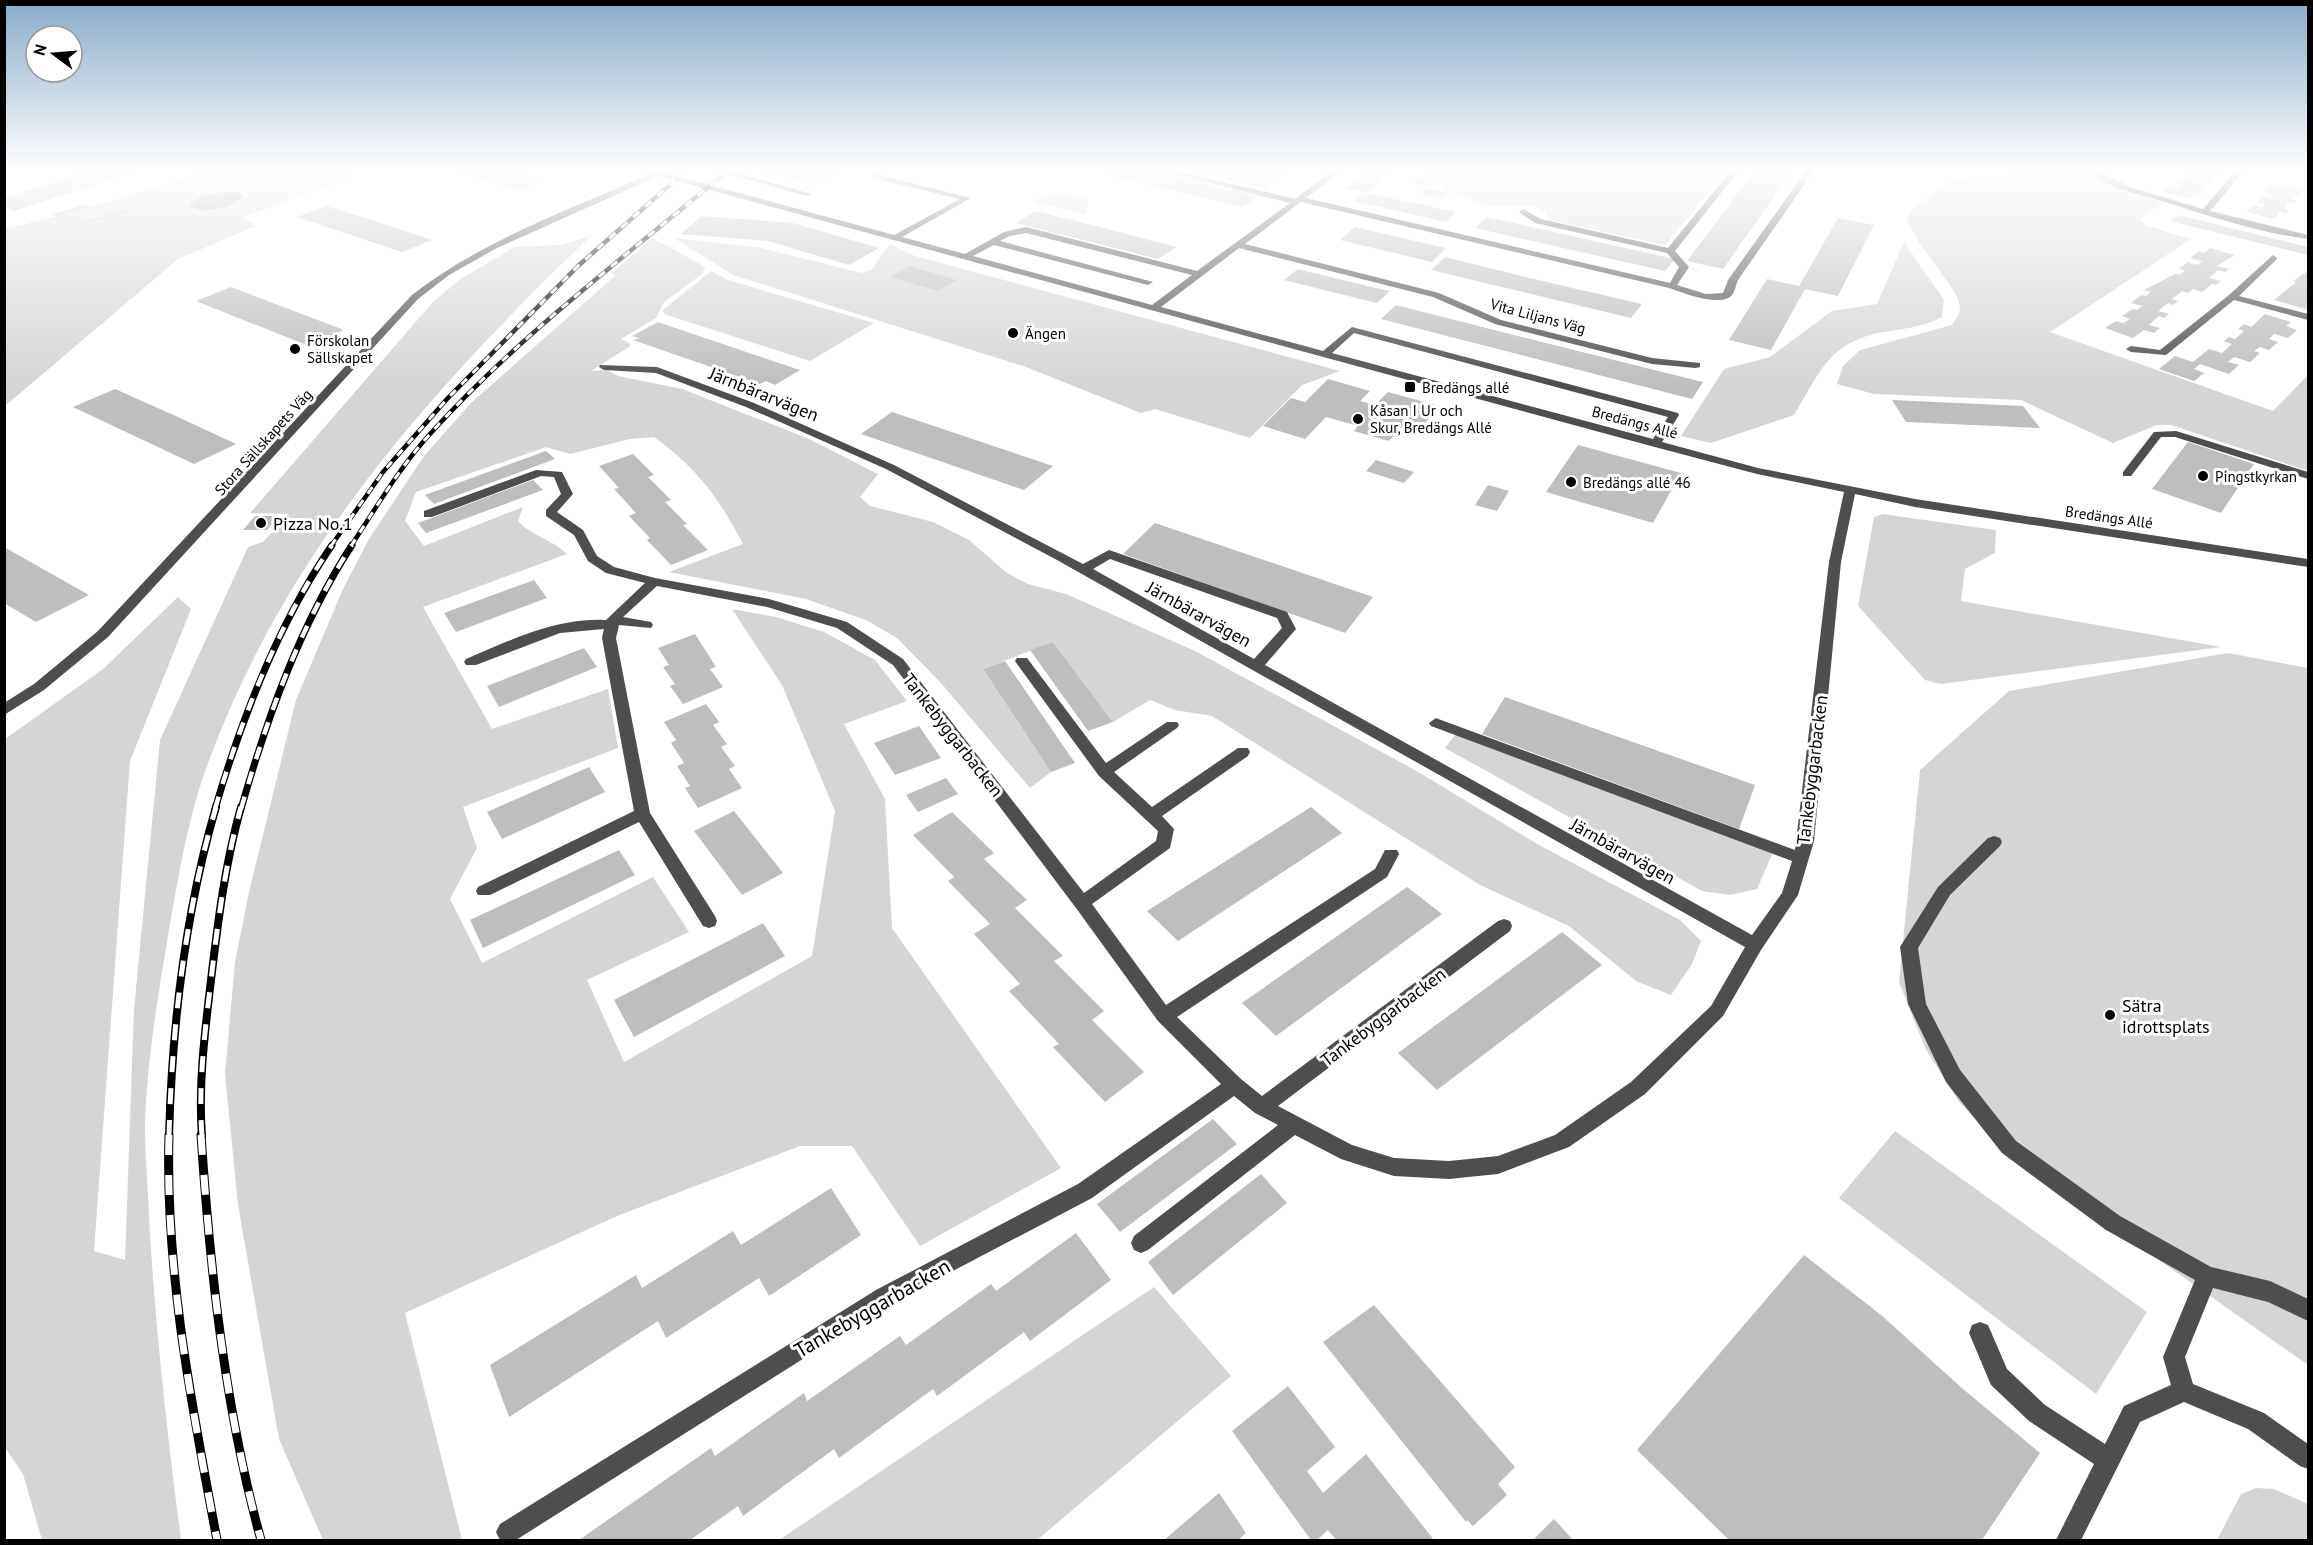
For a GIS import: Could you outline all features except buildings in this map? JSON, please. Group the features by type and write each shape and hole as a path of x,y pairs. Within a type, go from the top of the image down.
{"street":[{"name":"Stora Sällskapets Väg","path":"4,710 39,687 103,634 416,297 446,273 479,253 508,240"},
{"name":"Bredängs Allé","path":"897,240 1757,471 1850,491 1989,516 2308,563"},
{"path":"964,258 996,240"},
{"path":"1065,240 1198,274"},
{"path":"1152,309 1244,240"},
{"path":"1470,240 1672,286 1705,297 1727,295 1733,280 1761,240"},
{"path":"1622,240 1670,251 1684,267 1672,286"},
{"path":"1670,251 1679,240"},
{"path":"992,242 1148,282"},
{"name":"Vita Liljans Väg","path":"1237,245 1426,292 1478,315 1509,325 1652,361 1696,365"},
{"path":"2131,349 2162,353 2232,297 2273,258"},
{"path":"2232,297 2308,317"},
{"path":"1324,355 1352,330 1674,415 1655,444"},
{"name":"Järnbärarvägen","path":"604,367 657,370 750,405 890,467 993,519 1755,945"},
{"path":"2127,474 2158,434 2176,434 2308,476"},
{"name":"Tankebyggarbacken","path":"428,514 540,472 558,474 567,494 550,513 579,533 592,558 610,570 654,582 770,603 842,625 898,662 1082,903 1164,1016 1234,1085 1262,1107 1348,1153 1394,1167 1449,1170 1498,1165 1562,1141 1638,1088 1717,1011 1755,945 1790,895 1806,841 1835,562 1850,491"},
{"path":"1083,570 1109,554 1281,615 1289,629 1255,667"},
{"path":"654,582 613,623 609,638 642,814 709,921"},
{"path":"471,662 548,632 578,623 646,625"},
{"path":"1022,661 1104,772 1166,829 1164,844 1082,903"},
{"path":"1436,723 1801,858"},
{"path":"1104,772 1172,725"},
{"path":"1151,816 1243,752"},
{"path":"484,891 642,814"},
{"path":"1994,842 1944,891 1909,947 1917,1005 1953,1076 2009,1147 2113,1223 2207,1276 2270,1292 2308,1310"},
{"path":"1164,1016 1381,873 1391,855"},
{"name":"Tankebyggarbacken","path":"1262,1107 1504,926"},
{"name":"Tankebyggarbacken","path":"508,1532 883,1297 1085,1191 1234,1085"},
{"path":"1141,1243 1293,1125"},
{"path":"2184,1391 2174,1357 2207,1276"},
{"path":"1980,1333 1999,1377 2037,1413 2107,1459"},
{"path":"2068,1540 2107,1459 2132,1414 2184,1391 2256,1421 2308,1458"}],"shaded area":[{"path":"4,240 223,240 178,259 5,406"},
{"path":"587,240 532,293 421,413 370,476 323,541 280,610 242,682 210,758 195,803 179,872 156,1011 145,1129 155,1297 166,1419 181,1540 42,1540 23,1474 4,1446 5,739 103,669 178,597 191,609 130,761 94,1251 125,1260 134,1009 160,740 248,547 263,542 288,514 250,513 433,302 459,280 515,247 560,245"},
{"path":"650,240 656,240 705,268 702,274 664,302 656,318 621,339 631,344 629,347 591,371 607,370 618,376 682,389 807,438 878,474 860,497 870,506 933,522 969,540 1007,573 1028,584 1066,594 1195,651 1415,770 1539,845 1680,920 1701,941 1692,964 1671,995 1636,981 1569,926 1480,885 1212,716 1175,710 1150,700 1113,722 1053,642 983,669 1051,772 1030,788 941,683 897,638 866,620 806,599 669,572 743,544 706,485 683,460 654,437 630,439 570,454 546,447 416,492 405,521 424,546 523,507 518,521 567,554 423,607 492,729 608,689 618,748 463,807 477,848 450,899 482,963 653,877 689,932 587,980 624,1062 812,956 835,811 782,685 732,609 776,617 824,632 875,660 907,701 844,724 885,799 892,928 1061,1168 920,1246 852,1146 800,1146 617,1216 405,1313 462,1540 323,1540 279,1439 238,1205 225,1074 235,962 249,892 296,700 343,589 369,539 424,456 471,403 616,275 611,274"},
{"name":"Ängen","path":"677,240 762,248 862,273 871,270 890,244 915,256 1340,371 1302,385 1250,438 1155,409 1141,413 1026,367 733,275"},
{"path":"1642,240 1669,240 1665,245"},
{"path":"2189,240 2050,332 2273,411 2308,375 2308,471 2171,425 2157,425 2113,443 2021,400 1874,394 1837,384 1843,366 1860,350 1952,325 1959,313 1959,301 1954,291 1919,241"},
{"path":"1904,242 1944,300 1942,317 1850,343 1838,351 1819,372 1794,415 1711,443 1681,436 1724,369 1770,357 1832,311 1877,304"},
{"path":"711,271 728,280 874,323 810,361 664,314 663,310"},
{"path":"1882,514 1996,530 1995,553 1965,569 1961,601 2221,647 1941,684 1925,680 1858,606 1874,517"},
{"name":"Sätra idrottsplats","path":"2228,653 2308,668 2308,1365 2014,1158 1959,1102 1925,1048 1899,982 1920,770 2009,691"},
{"path":"1458,731 1774,850 1757,889 1730,895 1702,891 1445,748"},
{"path":"1895,1131 2147,1312 2096,1394 1839,1198"},
{"path":"1154,1287 1231,1376 1037,1540 779,1540"},
{"path":"2256,1488 2274,1489 2308,1504 2308,1540 2217,1540 2241,1494"}],"railway":[{"path":"331,546 383,472 447,399 578,266 607,240"},
{"path":"351,546 408,460 464,398 537,329 644,240"},
{"path":"215,809 237,740 263,672 295,607 332,545"},
{"path":"241,809 262,741 287,673 316,607 352,545"},
{"path":"169,1136 173,1053 182,970 196,888 216,807"},
{"path":"202,1136 204,1038 219,914 226,871 241,807"},
{"path":"201,1135 209,1237 221,1339 238,1441 261,1540"},
{"path":"169,1136 171,1237 182,1339 217,1540"}],"place":[{"name":"Ängen","path":"1013,333"},
{"name":"Förskolan Sällskapet","path":"295,349"},
{"name":"Bredängs allé","path":"1410,387"},
{"name":"Kåsan I Ur och Skur, Bredängs Allé","path":"1358,419"},
{"name":"Pingstkyrkan","path":"2203,476"},
{"name":"Bredängs allé 46","path":"1571,482"},
{"name":"Pizza No.1","path":"261,523"},
{"name":"Sätra idrottsplats","path":"2110,1015"}]}
